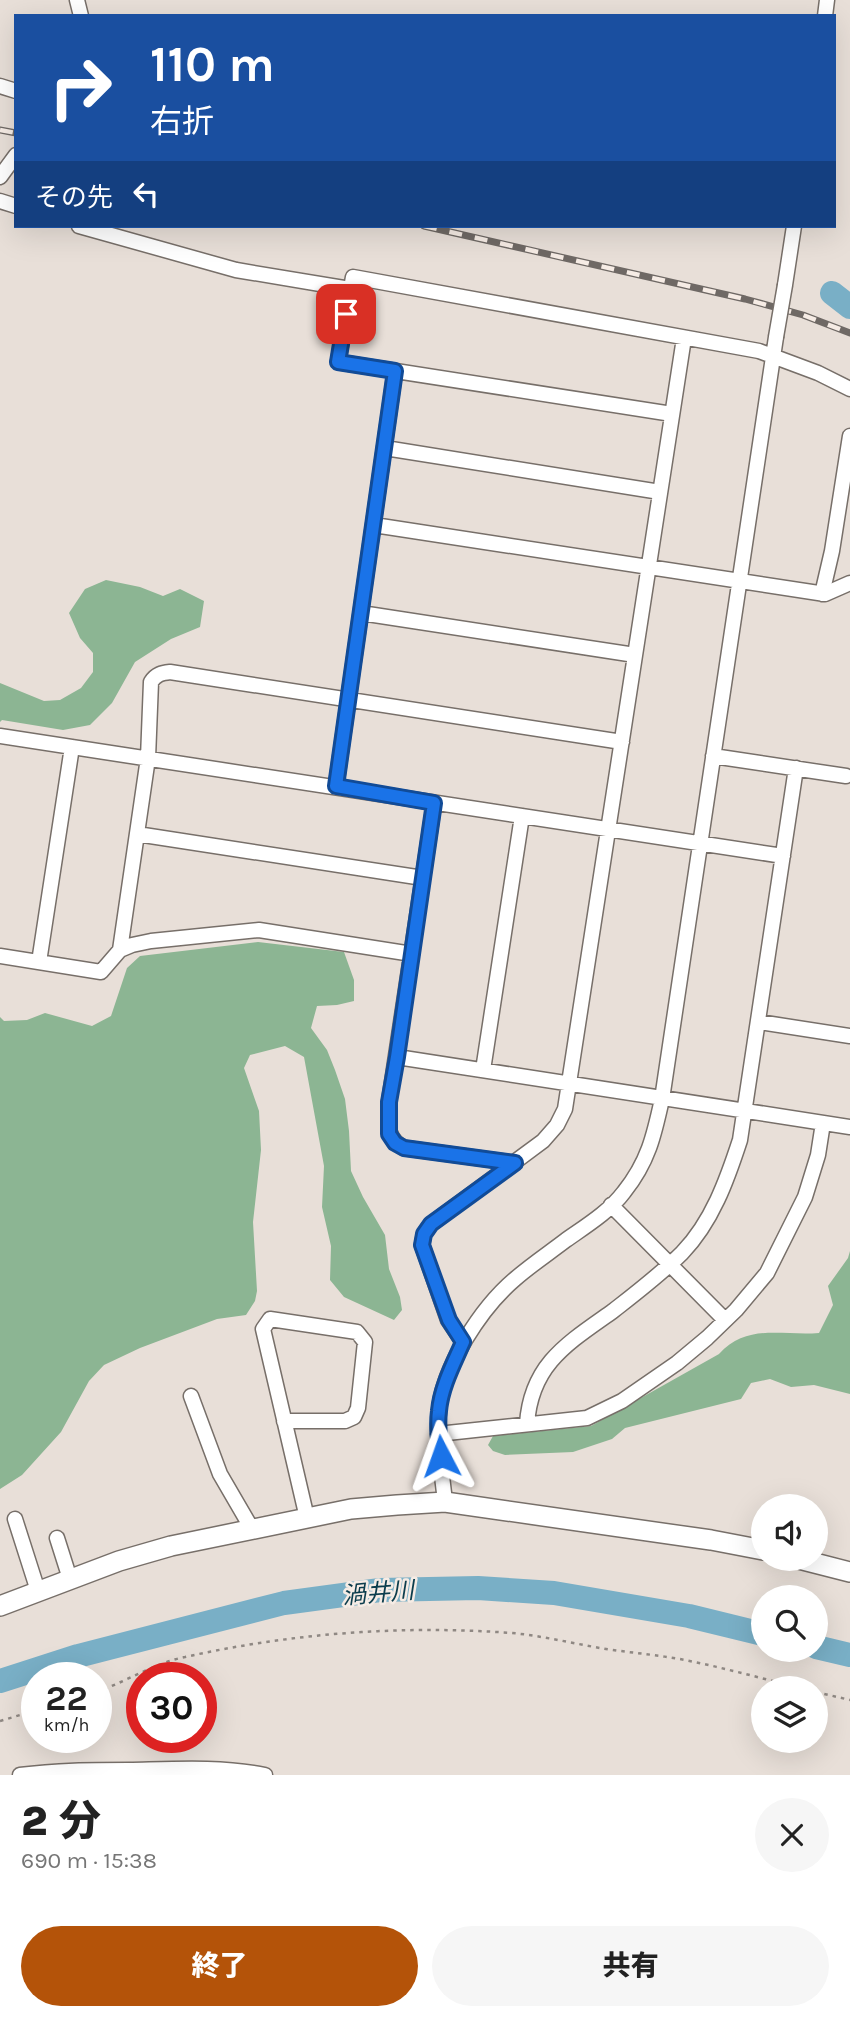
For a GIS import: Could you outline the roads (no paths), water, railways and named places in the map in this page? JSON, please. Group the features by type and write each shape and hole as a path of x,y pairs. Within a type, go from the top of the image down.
{"street":[{"path":"0,177 14,158"},
{"path":"86,228 236,270 350,289"},
{"path":"445,1502 438,1433 439,1409 446,1383 463,1342 478,1320 514,1279 599,1216 623,1194 654,1139 794,228"},
{"path":"672,414 338,362 352,277 759,351 818,373 850,389"},
{"path":"463,1342 449,1320 422,1245 424,1234 431,1224 543,1141 557,1125 565,1109 684,338"},
{"path":"336,786 395,371"},
{"path":"822,594 832,551 850,436"},
{"path":"385,448 660,492"},
{"path":"374,525 822,594 850,583"},
{"path":"361,613 635,655"},
{"path":"120,950 148,758 151,682 161,673 170,672 622,742"},
{"path":"0,736 783,856"},
{"path":"39,962 72,747"},
{"path":"713,756 846,776"},
{"path":"527,1424 531,1395 538,1378 565,1346 623,1303 684,1251 721,1195 740,1140 745,1112 796,768"},
{"path":"434,803 389,1102 389,1134 395,1143 404,1148 515,1163"},
{"path":"483,1070 522,817"},
{"path":"137,834 423,878"},
{"path":"0,956 101,972 120,950 132,945 259,930 412,954"},
{"path":"759,1022 850,1036"},
{"path":"397,1057 850,1127"},
{"path":"438,1433 587,1418 622,1401 677,1363 725,1320 767,1273 805,1197 818,1155 823,1123"},
{"path":"611,1205 725,1320"},
{"path":"284,1421 345,1421 354,1417 358,1408 365,1342 357,1332 270,1319 263,1329 284,1421 307,1518"},
{"path":"191,1396 220,1474 252,1529"},
{"path":"0,1606 119,1561 171,1546 351,1509 445,1502 751,1548"},
{"path":"15,1519 38,1591"},
{"path":"57,1538 70,1579"},
{"path":"828,1566 850,1572"},
{"path":"25,1775 48,1771 239,1770 265,1775"}],"waterway":[{"path":"832,293 850,307"},
{"name":"渦井川","path":"0,1681 78,1656 284,1603 380,1590 478,1588 554,1593 689,1616 751,1631"},
{"name":"渦井川","path":"828,1650 850,1655"}],"railway":[{"path":"0,130 14,133"},
{"path":"433,228 745,299 803,315 850,333"}]}
